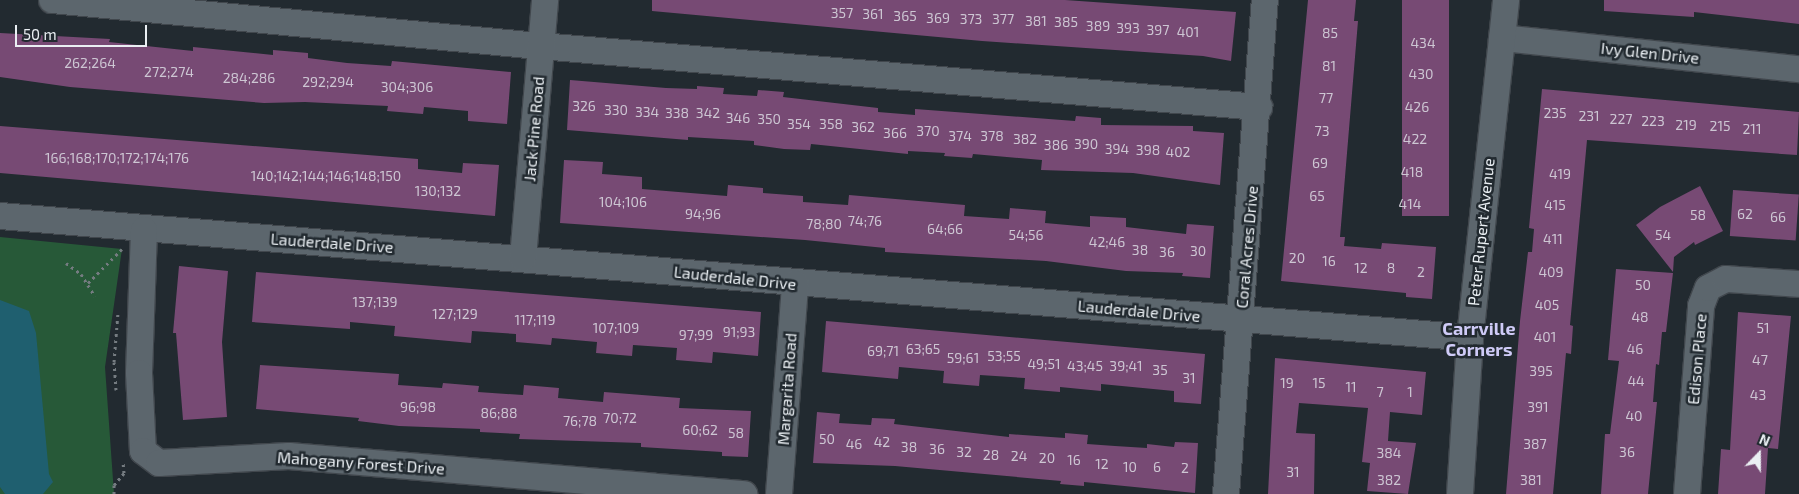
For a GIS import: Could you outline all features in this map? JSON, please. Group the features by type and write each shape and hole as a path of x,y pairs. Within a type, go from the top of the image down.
{"street":[{"path":"52,0 541,46 1259,107"},
{"name":"Jack Pine Road","path":"523,258 545,0"},
{"name":"Coral Acres Drive","path":"1226,494 1259,107 1266,0"},
{"name":"Peter Rupert Avenue","path":"1460,494 1470,338 1506,0"},
{"name":"Ivy Glen Drive","path":"1502,38 1799,68"},
{"name":"Lauderdale Drive","path":"0,216 144,230 523,258 795,284 1470,338"},
{"name":"Mahogany Forest Drive","path":"144,230 139,373 142,441 143,451 159,464 288,456 744,494"},
{"name":"Edison Place","path":"1686,494 1701,306 1708,288 1726,279 1799,284"},
{"name":"Margarita Road","path":"778,494 795,284"}],"path":[{"path":"88,283 122,249"},
{"path":"66,263 74,267 88,283 95,296"}],"green space":[{"path":"0,237 122,249 105,367 114,494 0,494"}],"water":[{"path":"0,300 29,311 36,333 49,474 53,482 43,494 5,494 0,487"}],"building":[{"path":"652,0 1065,0 1236,12 1231,61 1203,56 982,41 652,11"},
{"path":"1308,0 1356,0 1354,21 1358,21 1340,237 1345,237 1344,246 1381,249 1382,243 1436,247 1432,299 1406,297 1406,293 1281,281"},
{"path":"1402,0 1449,0 1449,216 1402,216"},
{"path":"1604,0 1799,0 1799,24 1694,12 1694,17 1604,11"},
{"path":"0,33 110,39 109,42 193,51 193,47 273,55 273,50 308,53 308,58 347,63 391,66 392,61 511,72 507,124 468,121 468,111 424,107 423,114 387,111 388,106 305,102 264,103 70,87 0,77"},
{"path":"570,80 666,88 697,89 697,86 724,88 723,94 757,96 758,90 784,92 783,97 878,108 878,112 915,115 915,109 1075,121 1076,116 1101,118 1101,125 1193,126 1193,131 1224,133 1220,185 1133,173 1041,170 1042,160 973,154 972,158 944,156 945,153 908,151 908,154 811,144 810,150 784,149 754,145 754,141 688,137 688,140 567,130"},
{"path":"1542,89 1799,112 1797,155 1587,140 1570,325 1573,326 1571,354 1566,353 1553,494 1506,494 1520,321 1528,252 1532,252 1534,229 1529,228"},
{"path":"0,126 418,159 418,169 462,173 463,163 499,165 495,216 0,173"},
{"path":"564,160 603,162 602,174 642,177 642,189 727,196 728,185 763,188 763,193 803,196 803,202 848,205 849,195 965,205 964,216 1009,219 1010,208 1046,211 1045,223 1090,227 1090,216 1126,218 1126,227 1186,234 1187,224 1214,226 1210,278 1182,276 1183,273 1126,271 1046,261 885,252 885,248 805,240 560,223"},
{"path":"1700,186 1723,231 1695,245 1694,242 1674,257 1673,272 1636,225 1660,207"},
{"path":"1733,190 1799,195 1796,240 1730,236"},
{"path":"179,266 228,271 222,342 227,417 183,420 176,333 173,333"},
{"path":"1616,269 1673,273 1666,332 1662,332 1659,365 1656,364 1653,402 1657,402 1648,494 1601,494 1605,434 1610,434 1619,361 1608,360"},
{"path":"256,272 761,312 758,356 713,352 712,363 676,360 677,348 633,345 632,356 596,353 597,342 552,338 551,345 516,342 516,334 472,331 471,343 394,336 395,326 350,322 350,329 252,322"},
{"path":"1738,312 1791,316 1778,449 1768,448 1765,494 1718,494 1721,449 1730,450"},
{"path":"826,321 1205,354 1201,404 1174,402 1174,391 1101,384 1101,391 1060,387 1060,392 1024,389 1025,378 980,375 979,386 943,383 944,371 899,367 898,379 822,372"},
{"path":"1275,358 1426,372 1422,415 1390,412 1388,441 1416,443 1408,494 1367,491 1370,463 1362,462 1368,408 1299,403 1296,433 1315,434 1314,494 1268,494"},
{"path":"260,365 399,374 398,385 442,388 443,383 479,386 478,392 523,395 524,385 559,388 558,398 603,402 604,392 680,398 679,408 751,411 748,457 722,456 722,452 641,447 641,443 519,439 520,434 480,432 480,429 399,426 358,421 359,418 256,409"},
{"path":"817,412 840,414 839,423 871,425 872,418 895,419 894,424 1009,437 1009,434 1065,438 1065,433 1088,435 1087,444 1147,448 1147,444 1174,447 1175,442 1198,443 1195,493 1084,482 1084,486 1060,484 1061,481 895,466 813,463"}],"district":[{"name":"Carrville Corners","path":"1479,339"}]}
